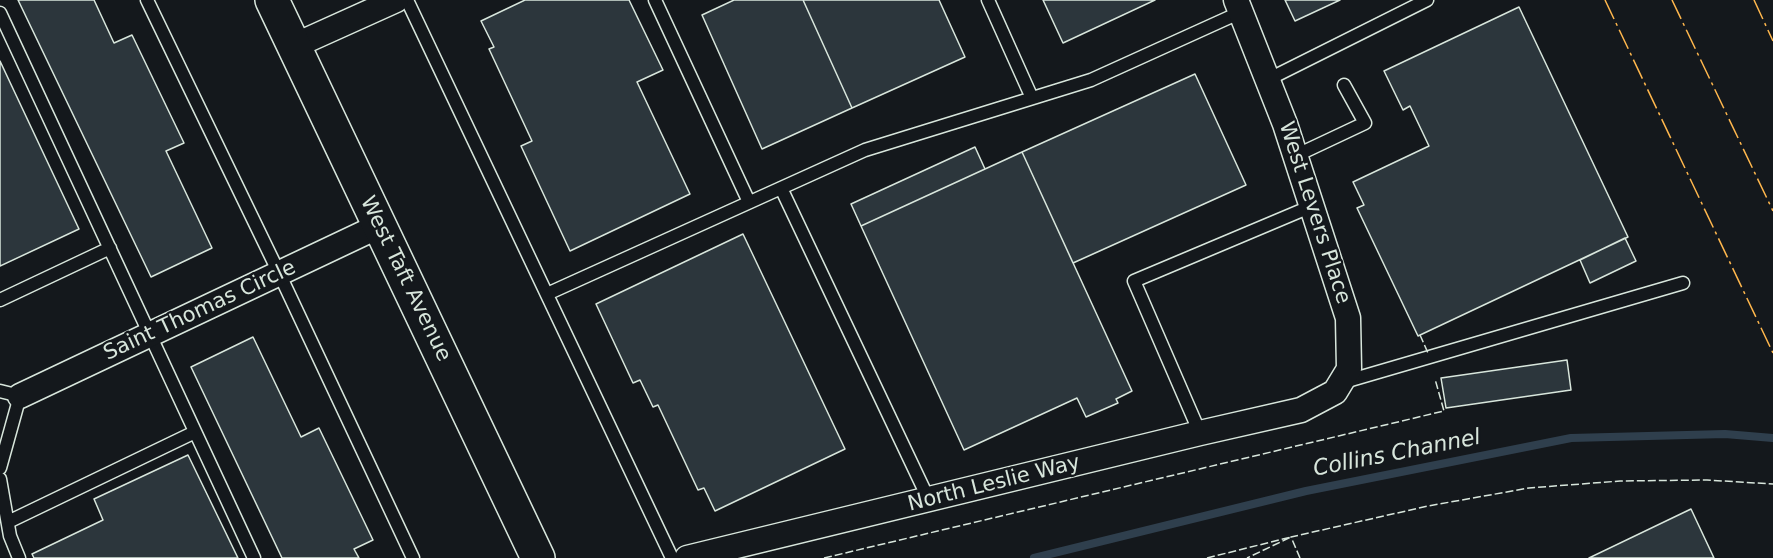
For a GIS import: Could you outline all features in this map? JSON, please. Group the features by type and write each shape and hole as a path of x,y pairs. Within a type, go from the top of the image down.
{"main road":[{"name":"West Taft Avenue","path":"272,0 538,558"}],"street":[{"path":"294,46 396,0"},
{"name":"West Levers Place","path":"1239,6 1285,124 1348,318 1349,369 1340,383"},
{"name":"Saint Thomas Circle","path":"10,393 149,335 379,226"},
{"name":"North Leslie Way","path":"687,558 1301,410 1335,392 1340,383"}],"lane":[{"path":"147,0 413,558"},
{"path":"407,0 672,558"},
{"path":"655,0 749,202"},
{"path":"988,0 1032,98"},
{"path":"1267,80 1428,0"},
{"path":"547,294 865,150 1092,80 1239,6"},
{"path":"0,14 254,558"},
{"path":"1295,156 1365,123 1344,85"},
{"path":"781,188 929,500"},
{"path":"1200,433 1134,281 1312,206"},
{"path":"0,300 110,248"},
{"path":"1340,383 1683,283"},
{"path":"0,468 10,393"},
{"path":"8,522 195,432"},
{"path":"0,479 10,536 19,558"}],"building":[{"path":"18,0 94,0 114,43 132,35 184,143 166,151 212,248 151,277"},
{"path":"525,0 629,0 663,70 637,82 690,194 570,251 521,146 532,141 489,49 494,47 481,21"},
{"path":"734,0 803,0 852,108 762,149 702,15"},
{"path":"803,0 939,0 965,57 852,108"},
{"path":"1043,0 1155,0 1063,43"},
{"path":"1285,0 1340,0 1295,21"},
{"path":"1519,7 1628,237 1418,336 1357,208 1364,205 1353,182 1429,146 1410,106 1403,110 1384,71"},
{"path":"0,61 79,229 0,266"},
{"path":"1195,74 1246,185 1073,263 1022,152"},
{"path":"975,147 985,169 861,226 851,204"},
{"path":"1022,152 1132,391 1116,399 1118,403 1086,417 1077,398 964,450 861,226"},
{"path":"743,234 845,449 715,511 704,488 698,490 658,405 653,407 640,380 633,383 596,304"},
{"path":"1625,238 1636,261 1590,283 1580,260"},
{"path":"253,337 301,437 319,428 373,540 354,549 359,558 282,558 191,367"},
{"path":"1567,360 1571,390 1446,408 1441,378"},
{"path":"188,455 238,558 34,558 32,554 103,520 94,499"},
{"path":"1691,509 1714,558 1589,558"}],"waterway":[{"name":"Collins Channel","path":"1034,558 1306,491 1571,438 1725,434 1773,438"}],"fence":[{"path":"1420,335 1428,353"},
{"path":"824,558 1444,411 1435,379"},
{"path":"1300,558 1291,537 1428,506 1529,488 1620,481 1707,480 1773,484"},
{"path":"1207,558 1291,537 1247,558"}],"power":[{"path":"1605,0 1773,353"},
{"path":"1672,0 1773,211"},
{"path":"1754,0 1773,41"}]}
